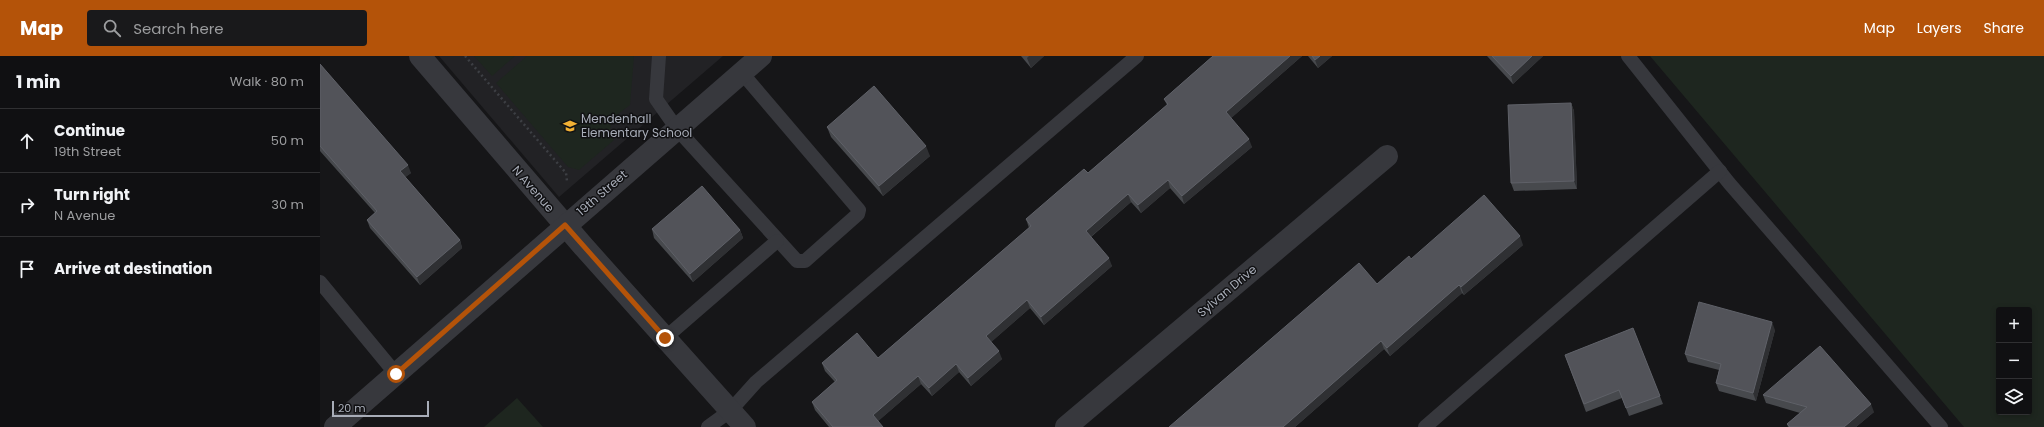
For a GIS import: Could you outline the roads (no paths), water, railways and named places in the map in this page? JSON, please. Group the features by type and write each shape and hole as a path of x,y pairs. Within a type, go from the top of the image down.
{"street":[{"name":"N Avenue","path":"420,56 565,225 745,427"},
{"name":"19th Street","path":"335,427 565,225 761,56"},
{"name":"Sylvan Drive","path":"1066,427 1387,156"}],"lane":[{"path":"660,56 656,100 677,129 777,241 797,262 804,261 858,214 859,210 742,73"},
{"path":"708,427 730,411 756,382 1137,56"},
{"path":"1628,56 1720,171 1941,427"},
{"path":"1425,427 1720,171"},
{"path":"665,338 777,241"},
{"path":"320,282 396,374"}],"place":[{"name":"Mendenhall Elementary School","path":"570,126"}]}
